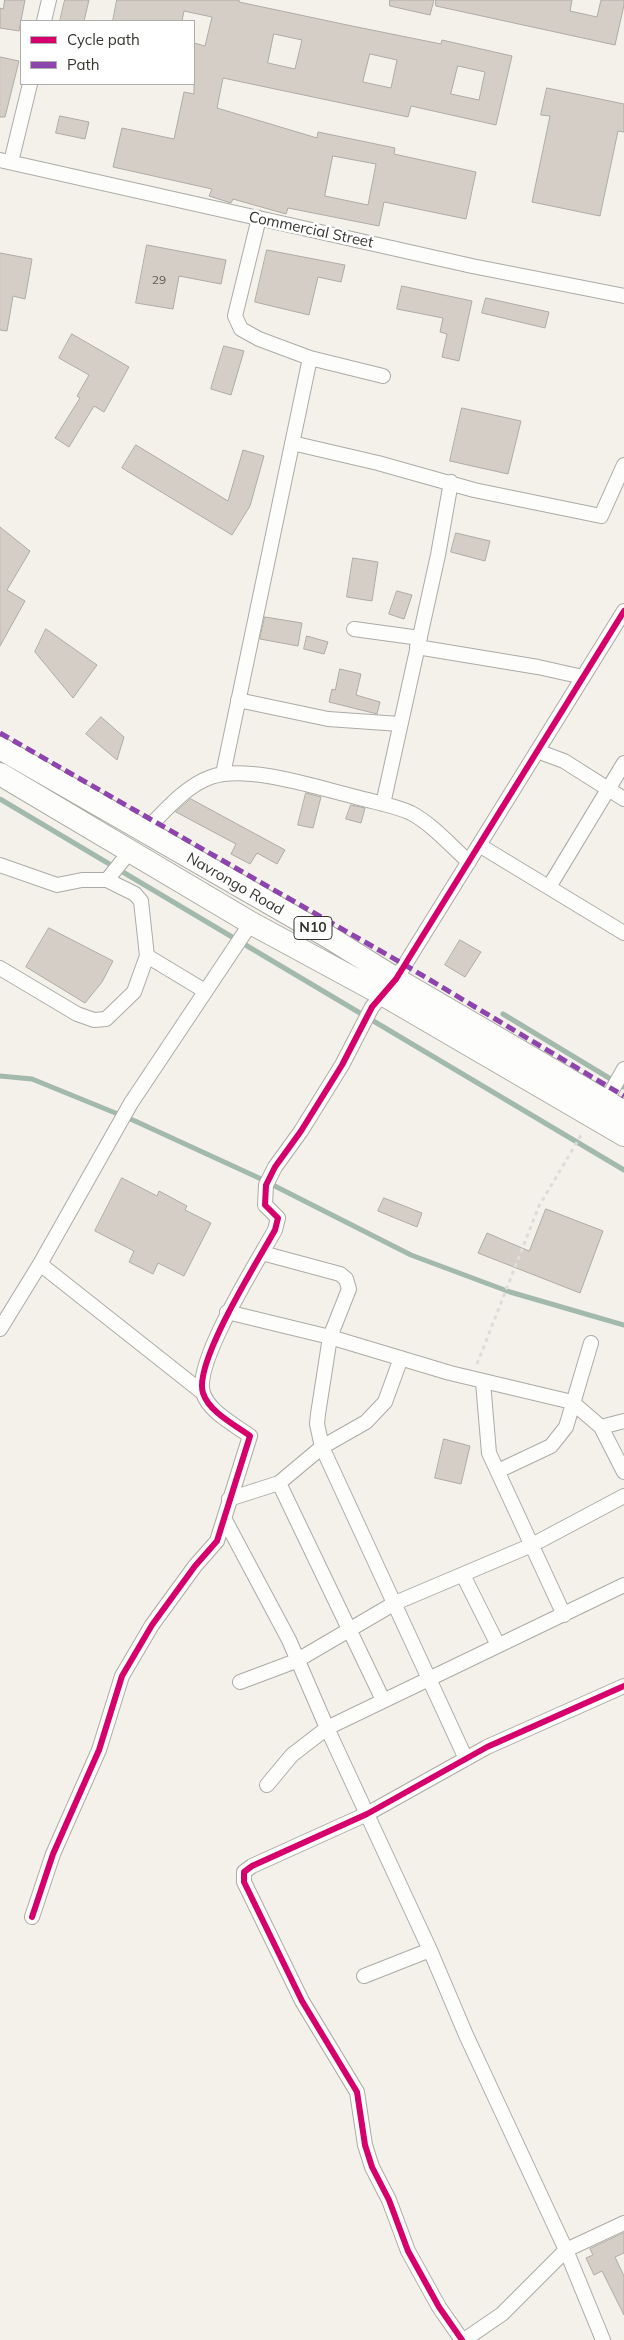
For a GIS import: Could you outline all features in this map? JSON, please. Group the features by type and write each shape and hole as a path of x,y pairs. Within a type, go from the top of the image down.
{"highway":[{"name":"Navrongo Road","path":"0,748 327,936 389,987 624,1135"},
{"name":"Navrongo Road","path":"0,774 251,922 389,987 615,1107"}],"street":[{"path":"44,20 49,0"},
{"path":"5,161 30,85"},
{"name":"Commercial Street","path":"5,161 472,266 624,296"},
{"path":"259,218 235,316 241,329 259,339 310,358 384,376"},
{"path":"223,774 310,358"},
{"path":"292,443 451,482 474,490 534,504 601,516 624,465"},
{"path":"383,804 438,555 451,482"},
{"path":"202,1392 206,1369 227,1312 275,1230 278,1218 265,1204 266,1185 274,1167 342,1065 372,1007 389,987 469,862 624,610"},
{"path":"354,629 583,677"},
{"path":"238,700 328,719 400,724"},
{"path":"537,751 564,761 624,799"},
{"path":"549,887 624,763"},
{"path":"144,832 187,791 210,777 230,773 264,776 383,804 411,813 436,832 469,862"},
{"path":"479,845 624,933"},
{"path":"108,880 130,850"},
{"path":"0,865 57,885 82,880 108,880 134,894 141,901 146,956 134,992 106,1019 94,1020 77,1014 0,968"},
{"path":"0,1329 40,1264 131,1104 251,922"},
{"path":"146,956 205,991"},
{"path":"615,1107 624,1069"},
{"path":"262,1253 340,1274 346,1279 349,1289 330,1337 318,1414 317,1424 322,1447 466,1759"},
{"path":"32,1917 53,1854 99,1750 122,1676 152,1625 194,1566 217,1541 250,1436 209,1405 202,1392 40,1264"},
{"path":"227,1312 330,1337 477,1380 572,1402 601,1427 624,1472"},
{"path":"498,1471 551,1446 566,1427 591,1343"},
{"path":"229,1499 279,1483 322,1447 366,1422 385,1402 401,1358"},
{"path":"477,1380 489,1453 564,1615"},
{"path":"601,1427 624,1420"},
{"path":"279,1483 384,1700"},
{"path":"240,1682 296,1661 395,1603 463,1576 532,1545 624,1496"},
{"path":"225,1520 269,1601 430,1950 466,2035 566,2250 603,2340"},
{"path":"463,1576 498,1645"},
{"path":"267,1785 292,1755 326,1728 624,1585"},
{"path":"624,1686 537,1724 466,1759 367,1814 252,1866 244,1872 244,1882 302,2001 357,2092 366,2145 372,2167 389,2200 408,2251 439,2307 463,2340 502,2314 566,2250 624,2223"},
{"path":"364,1976 430,1950"}],"path":[{"path":"477,1380 512,1275 539,1206 585,1129"}],"building":[{"path":"5,0 25,0 19,31 0,28 0,8 3,9"},
{"path":"65,0 89,0 84,20 60,20"},
{"path":"117,0 239,0 239,2 352,26 441,44 442,40 512,56 496,125 411,106 408,117 223,78 217,108 317,138 318,132 395,148 394,154 476,172 466,219 384,202 379,226 288,208 286,214 233,199 231,203 209,196 212,189 113,167 122,128 174,139 184,92 194,94 195,43 205,46 212,17 184,11 182,20 113,20","holes":["274,34 302,40 295,69 268,63","370,54 397,60 391,88 363,82","458,66 485,72 479,100 451,94","333,156 376,164 368,205 325,196"]},
{"path":"390,0 434,0 430,15 390,6"},
{"path":"436,0 572,0 570,11 597,17 601,0 624,0 624,5 615,45 436,6"},
{"path":"0,57 19,61 5,117 0,117"},
{"path":"547,88 624,104 624,132 618,131 600,216 532,202 550,116 541,115"},
{"path":"60,116 89,122 85,139 56,133"},
{"path":"147,245 226,260 221,284 179,276 173,309 136,303"},
{"path":"267,250 345,265 341,282 318,277 309,315 255,302"},
{"path":"0,253 32,259 25,299 13,296 7,331 0,330"},
{"path":"402,286 472,301 459,361 442,357 447,334 440,332 443,318 397,309"},
{"path":"486,298 549,312 545,328 482,313"},
{"path":"72,334 129,367 104,412 94,406 69,447 55,438 80,398 77,396 89,375 59,358"},
{"path":"224,346 244,351 231,395 211,389"},
{"path":"462,408 521,421 508,474 450,461"},
{"path":"136,445 228,501 243,450 264,456 250,506 232,535 122,468"},
{"path":"0,527 30,551 7,590 25,601 0,646"},
{"path":"456,533 490,541 485,561 451,552"},
{"path":"353,558 378,562 372,601 347,597"},
{"path":"397,591 412,595 404,619 389,614"},
{"path":"265,617 302,623 298,646 260,639"},
{"path":"46,629 97,665 73,698 35,652"},
{"path":"307,636 328,642 324,654 304,649"},
{"path":"340,669 361,674 356,695 380,702 377,714 329,702 332,689 335,690"},
{"path":"101,717 124,737 117,760 86,734"},
{"path":"306,793 321,797 313,828 298,825"},
{"path":"191,799 285,850 277,864 257,853 250,864 231,854 236,844 176,812"},
{"path":"351,805 365,808 361,823 346,819"},
{"path":"49,928 113,961 102,982 85,1003 26,967"},
{"path":"460,940 481,952 465,977 445,965"},
{"path":"122,1178 157,1196 159,1191 187,1206 185,1210 211,1223 184,1276 158,1263 153,1274 129,1262 134,1251 95,1231"},
{"path":"384,1198 422,1213 417,1227 378,1211"},
{"path":"546,1209 603,1231 580,1293 478,1253 487,1233 529,1251"},
{"path":"444,1439 470,1446 461,1484 435,1478"},
{"path":"624,2233 624,2253 615,2257 624,2276 624,2315 602,2271 594,2275 586,2258 593,2255 590,2249"}],"waterway":[{"path":"0,799 624,1170"},
{"path":"503,1014 624,1087"},
{"path":"0,1076 32,1079 135,1121 259,1178 411,1255 510,1292 624,1325"}],"marked path":[{"path":"0,733 405,965 624,1096"}],"cycle path":[{"path":"32,1917 53,1854 99,1750 122,1676 152,1625 195,1566 217,1541 250,1436 223,1418 206,1400 203,1393 203,1379 208,1359 229,1311 275,1230 278,1218 265,1205 266,1185 275,1167 301,1131 342,1065 372,1007 396,979 624,611"},
{"path":"462,2340 439,2307 408,2251 389,2200 372,2167 365,2145 357,2092 302,2001 244,1882 244,1872 252,1866 367,1814 487,1747 624,1686"}]}
